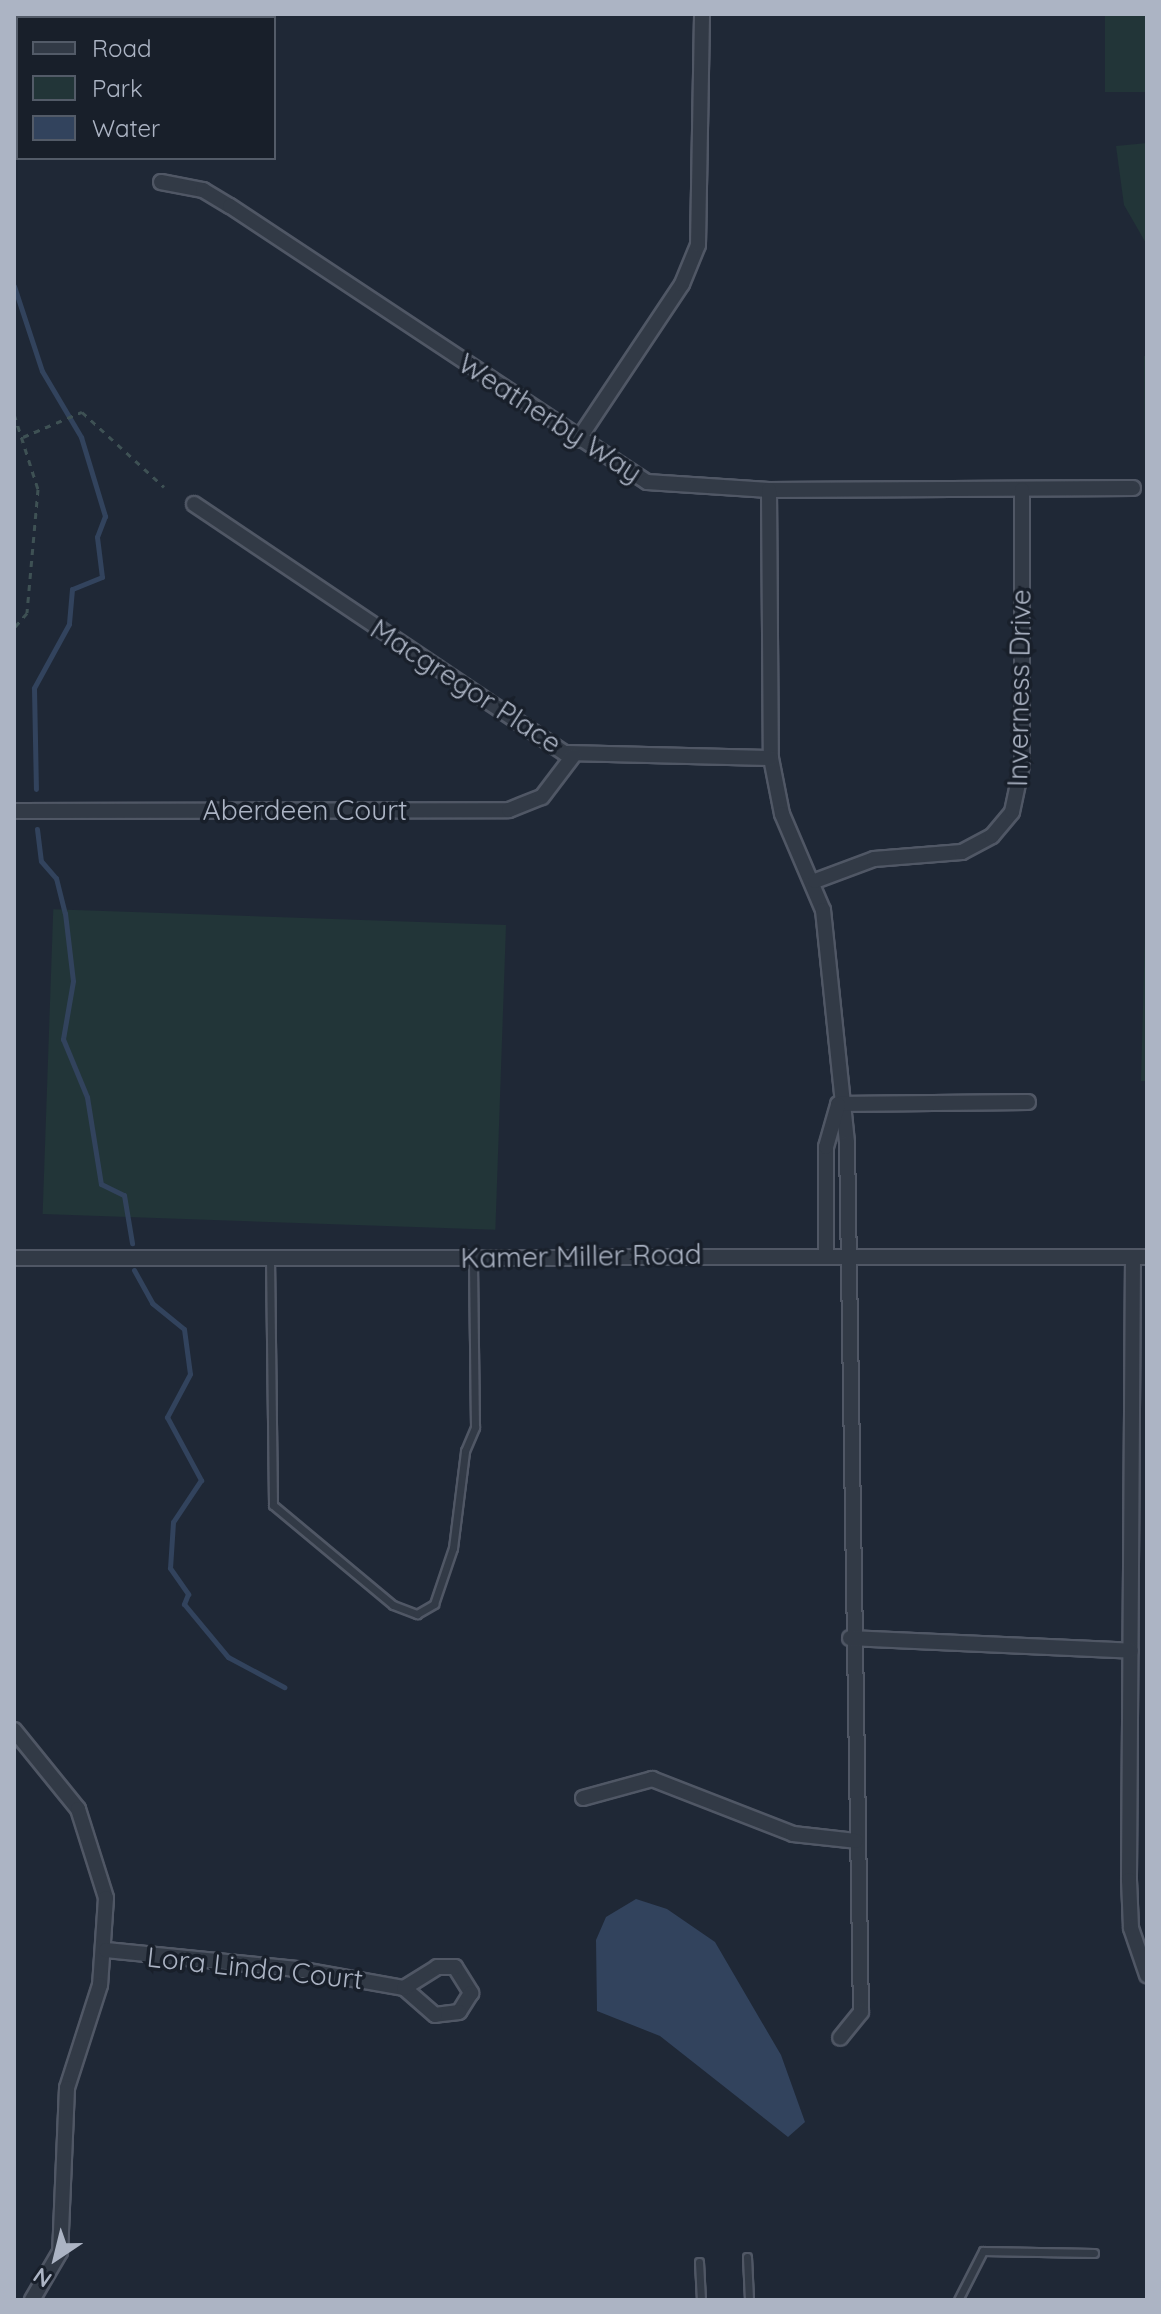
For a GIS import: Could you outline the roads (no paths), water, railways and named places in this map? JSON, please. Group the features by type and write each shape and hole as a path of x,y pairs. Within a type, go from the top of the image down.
{"street":[{"path":"578,440 682,284 698,245 702,14"},
{"name":"Weatherby Way","path":"161,182 203,190 230,206 578,440 647,482 769,490 1133,488"},
{"path":"769,490 771,758 782,814 815,881 838,1104 847,1143 850,1638 861,2012 840,2038"},
{"name":"Inverness Drive","path":"815,881 874,859 962,852 992,836 1012,812 1022,765 1022,490"},
{"name":"Macgregor Place","path":"194,504 573,756 771,758"},
{"name":"Aberdeen Court","path":"14,811 509,810 542,797 573,756"},
{"path":"838,1104 1028,1102"},
{"path":"826,1255 826,1147 838,1104"},
{"path":"1140,1257 1131,1651 1130,1906 1147,1975"},
{"name":"Kamer Miller Road","path":"14,1258 1140,1257"},
{"path":"850,1638 1131,1651"},
{"path":"14,1730 66,1789 88,1830 106,1898 106,1950 67,2088 60,2252 32,2300"},
{"path":"583,1798 652,1779 793,1834 856,1841"},
{"name":"Lora Linda Court","path":"106,1950 404,1988 435,2015 459,2012 471,1993 467,1977 446,1966 404,1988"}],"lane":[{"path":"270,1258 273,1505 393,1605 417,1614 434,1604 453,1548 465,1451 476,1418 473,1258"},
{"path":"958,2300 983,2251 1094,2253"},
{"path":"747,2257 749,2300"},
{"path":"699,2262 701,2300"}],"water":[{"path":"636,1899 667,1909 715,1942 781,2055 805,2122 788,2137 660,2036 597,2011 596,1940 606,1917"}],"waterway":[{"path":"14,286 42,371 81,437 105,516 97,537 102,577 72,589 69,624 34,688 36,789"},
{"path":"37,829 41,861 56,878 65,913 73,981 63,1039 87,1097 101,1184 124,1195 132,1243"},
{"path":"134,1270 152,1303 184,1329 190,1374 167,1417 201,1480 173,1522 170,1568 188,1594 184,1604 228,1657 284,1687"}]}
